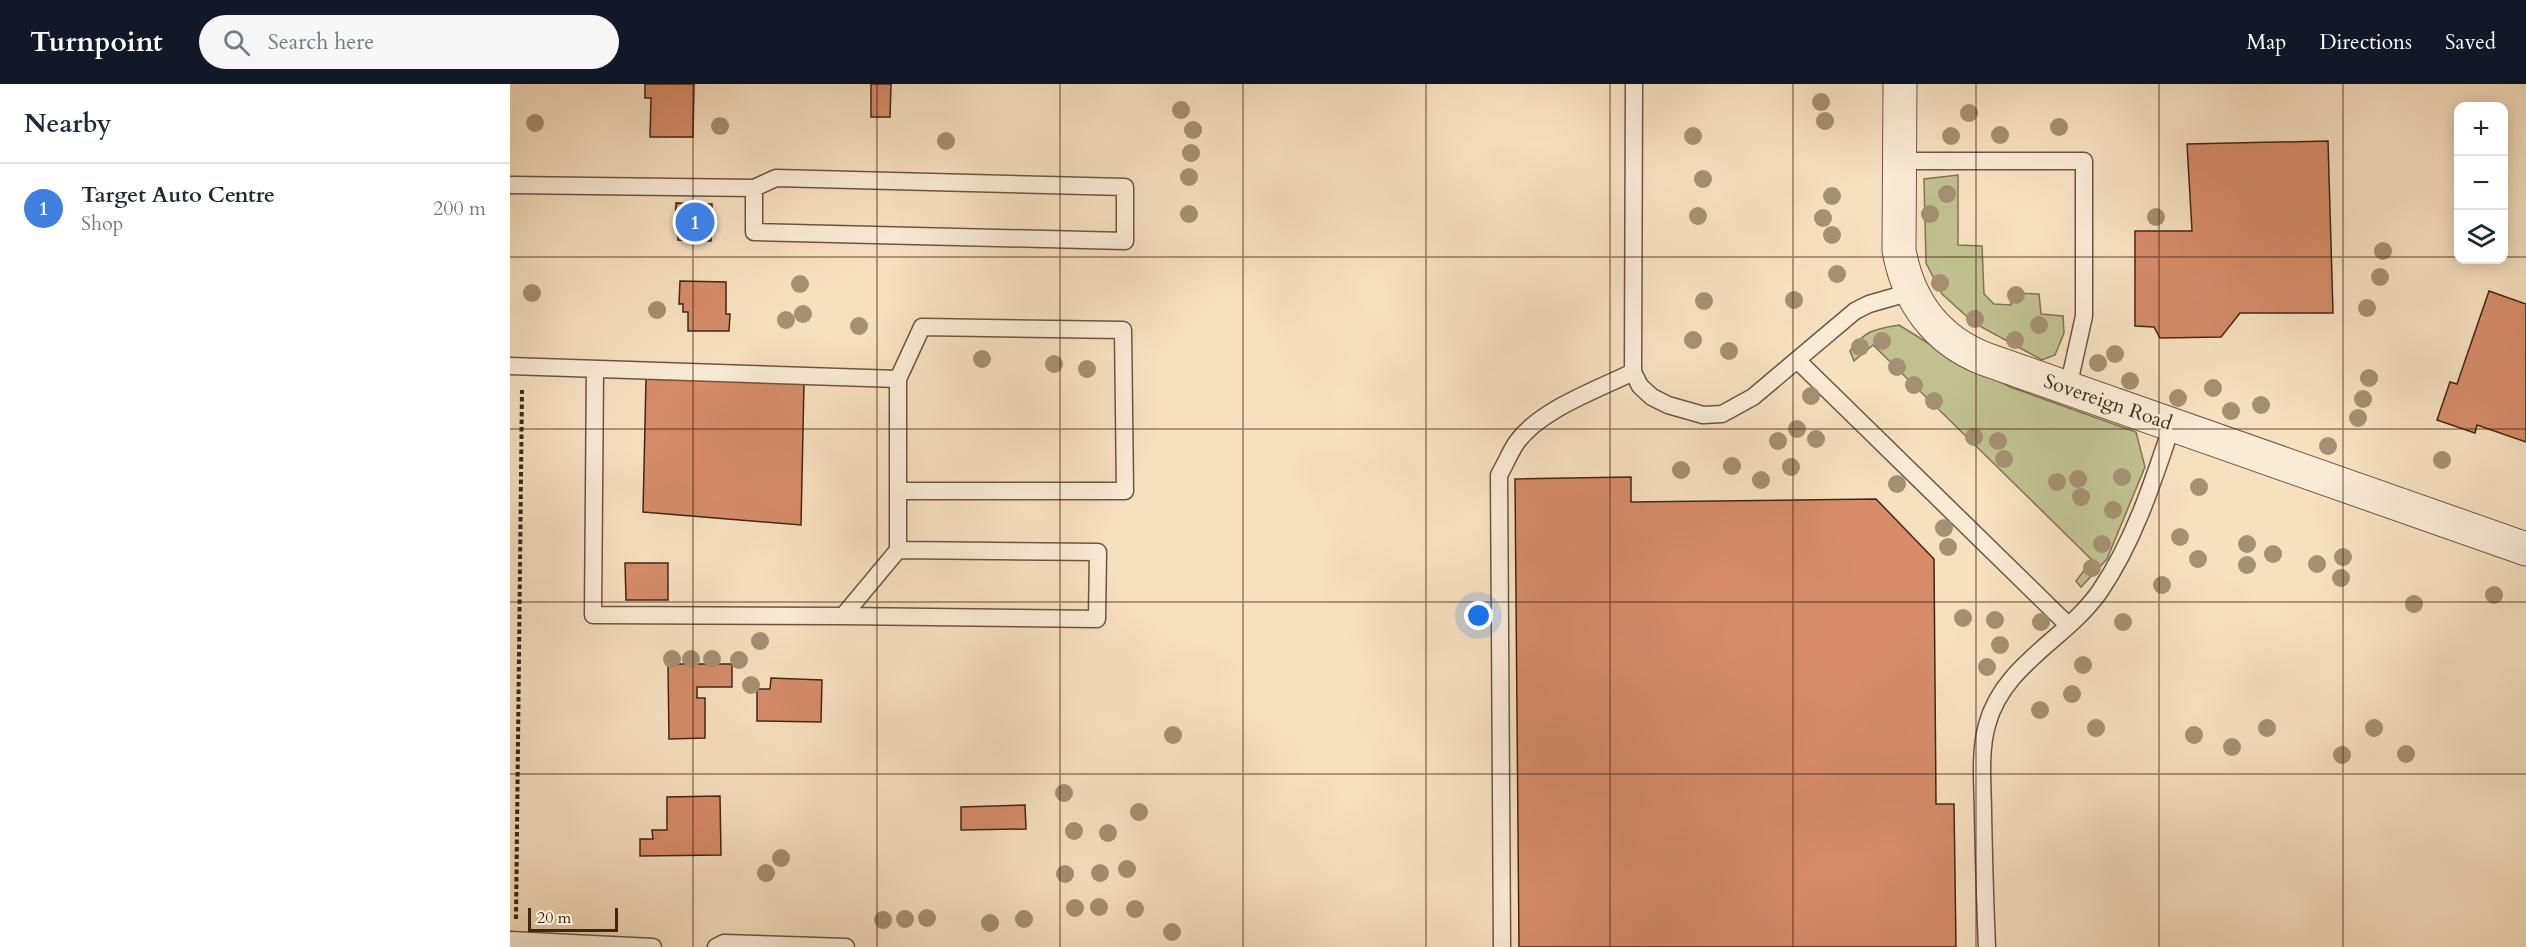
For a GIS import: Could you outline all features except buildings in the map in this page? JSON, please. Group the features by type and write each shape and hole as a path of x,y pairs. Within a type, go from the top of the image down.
{"street":[{"name":"Sovereign Road","path":"1900,84 1899,250 1911,292 1930,322 1942,335 1963,349 2068,388 2526,549"}],"lane":[{"path":"1634,84 1633,372 1640,387 1652,397 1668,405 1703,416 1722,414 1740,406 1855,311 1869,303 1911,292"},
{"path":"1899,161 2084,161 2084,316 2068,388"},
{"path":"510,184 754,188 776,178 1125,187 1125,241 754,232 754,188"},
{"path":"843,616 898,550 898,491 898,379 922,327 1123,330 1125,491 898,491"},
{"path":"1797,360 2067,626"},
{"path":"510,366 898,379"},
{"path":"595,369 593,615 1097,620 1098,552 898,550"},
{"path":"1502,947 1499,475 1517,443 1532,426 1560,408 1633,372"},
{"path":"1986,947 1982,757 1987,725 1998,697 2018,671 2067,626 2099,592 2128,541 2151,490 2172,425"},
{"path":"513,940 653,947"},
{"path":"716,947 724,943 846,947"}],"path":[{"path":"513,940 522,386"}],"green space":[{"path":"1958,175 1958,245 1982,246 1984,294 1994,304 2011,305 2011,293 2039,294 2041,314 2063,316 2064,333 2055,355 2042,360 1974,323 1942,294 1926,263 1924,179"},
{"path":"1899,325 1931,345 2010,387 2136,432 2145,467 2107,559 2081,587 2076,581 2092,560 1873,345 1854,361 1850,351 1866,335 1877,329"}],"place":[{"name":"Target Auto Centre","path":"695,222"}]}
